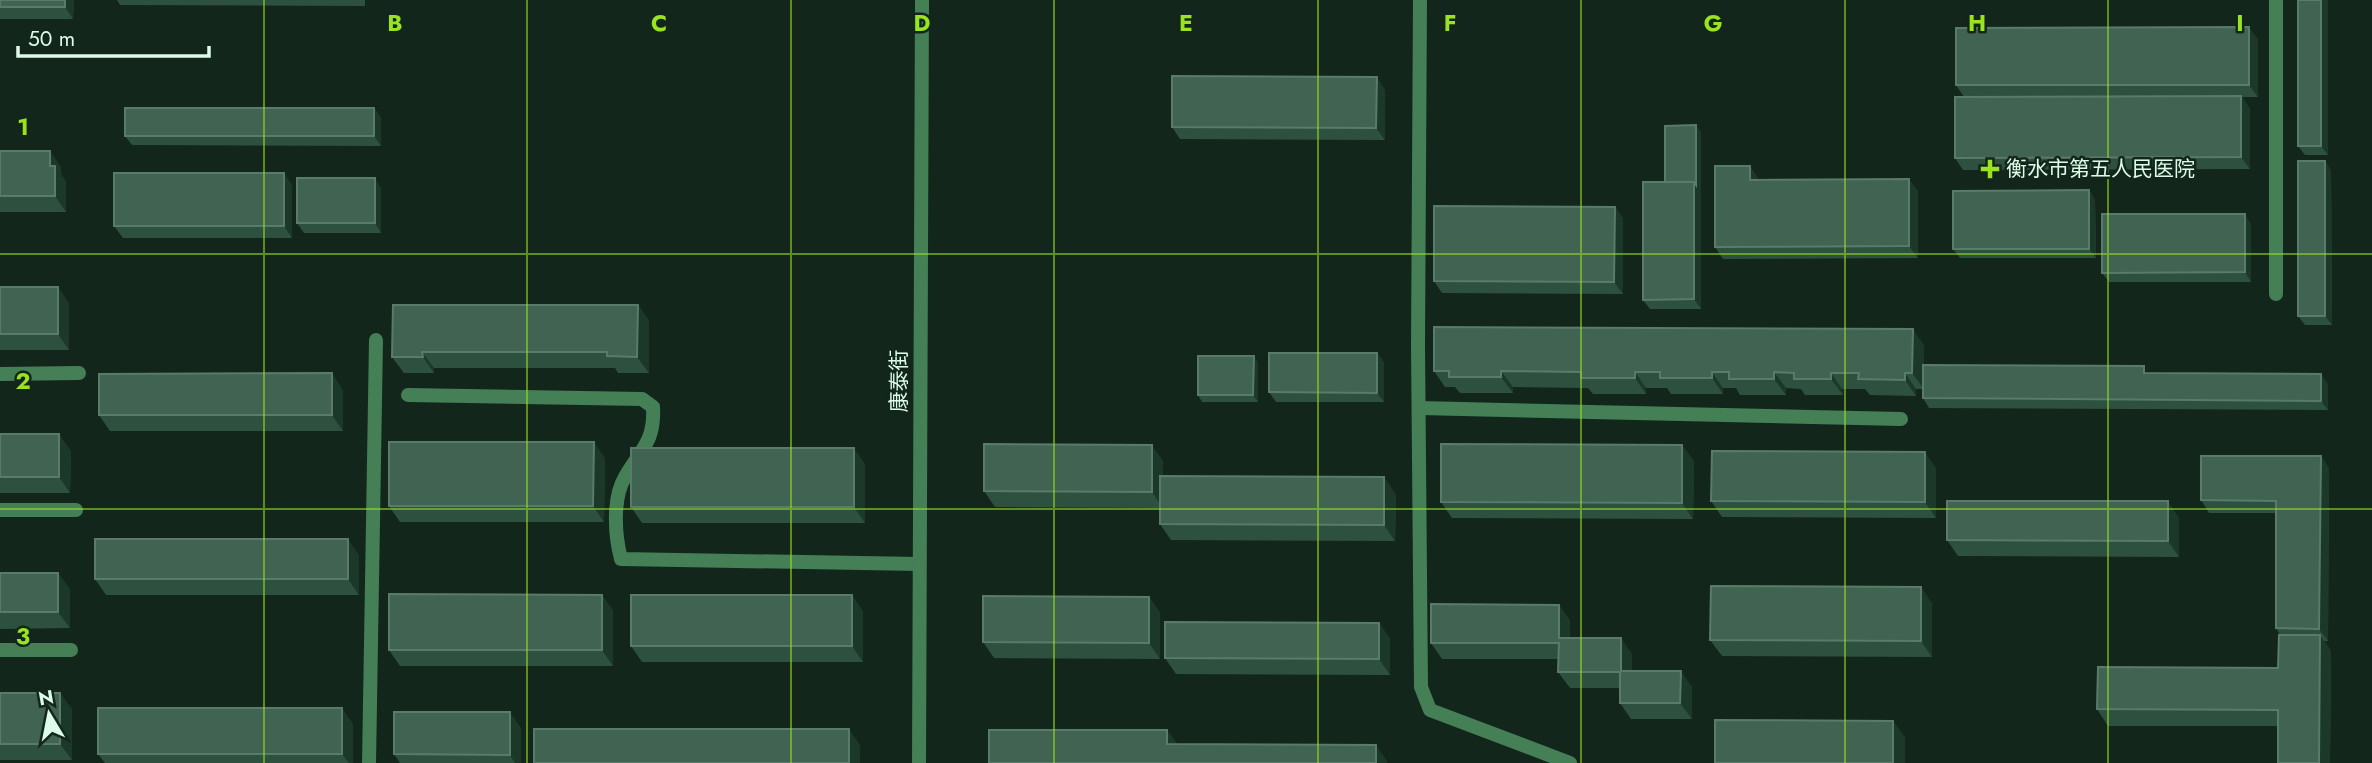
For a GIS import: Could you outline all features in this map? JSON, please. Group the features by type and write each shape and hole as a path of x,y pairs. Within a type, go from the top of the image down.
{"street":[{"name":"康泰街","path":"919,763 922,0"},
{"path":"1420,0 1418,346 1421,687 1430,710 1570,763"},
{"path":"2276,0 2276,294"},
{"path":"369,763 376,340"},
{"path":"0,374 79,373"},
{"path":"408,395 642,400 653,407 654,425 650,440 623,480 618,497 617,543 621,559 919,564"},
{"path":"1419,408 1901,419"},
{"path":"0,510 76,510"},
{"path":"0,650 71,650"}],"building":[{"path":"0,0 65,0 65,7 0,7"},
{"path":"2298,0 2321,0 2321,146 2298,146"},
{"path":"2249,27 2249,85 1956,85 1956,28"},
{"path":"1172,76 1377,77 1376,128 1172,127"},
{"path":"2241,96 2241,157 1955,158 1955,97"},
{"path":"125,108 374,108 374,136 125,136"},
{"path":"1696,125 1696,185 1694,182 1665,182 1665,126"},
{"path":"0,151 50,151 50,166 55,166 55,196 0,196"},
{"path":"2298,161 2325,161 2325,316 2298,316"},
{"path":"1715,166 1750,166 1750,180 1909,179 1909,246 1715,247"},
{"path":"114,173 284,173 284,226 114,226"},
{"path":"297,178 375,178 375,223 297,223"},
{"path":"1643,182 1694,182 1694,299 1643,300"},
{"path":"2089,190 2089,249 1953,249 1953,191"},
{"path":"1434,206 1615,207 1614,282 1434,281"},
{"path":"2102,214 2245,214 2245,272 2102,273"},
{"path":"0,287 58,287 58,334 0,334"},
{"path":"393,305 638,305 637,357 607,356 607,352 422,352 423,357 392,357"},
{"path":"1434,327 1913,329 1912,373 1905,373 1905,380 1858,379 1859,373 1831,373 1831,379 1794,379 1794,373 1774,372 1774,379 1729,379 1729,372 1712,372 1712,378 1660,378 1660,372 1635,372 1635,378 1581,378 1581,372 1501,371 1501,377 1449,377 1449,371 1434,371"},
{"path":"1269,353 1377,353 1377,393 1269,392"},
{"path":"1198,356 1254,356 1253,395 1198,395"},
{"path":"1923,365 2144,366 2144,373 2321,374 2321,401 1923,398"},
{"path":"332,373 332,415 99,415 99,374"},
{"path":"0,434 59,434 59,477 0,477"},
{"path":"389,442 594,442 593,506 389,506"},
{"path":"984,444 1152,445 1152,492 984,491"},
{"path":"1441,444 1682,445 1682,503 1441,502"},
{"path":"631,448 854,448 854,507 631,507"},
{"path":"1712,451 1925,452 1925,502 1711,501"},
{"path":"2201,456 2321,456 2319,629 2276,628 2276,501 2201,500"},
{"path":"1160,476 1384,477 1384,525 1160,524"},
{"path":"1947,501 2168,501 2168,541 1947,540"},
{"path":"95,539 348,539 348,579 95,579"},
{"path":"0,573 58,573 58,612 0,612"},
{"path":"1711,586 1921,587 1921,641 1710,640"},
{"path":"389,594 602,595 602,650 389,650"},
{"path":"631,595 852,595 852,646 631,646"},
{"path":"983,596 1149,597 1149,643 983,642"},
{"path":"1431,604 1559,605 1559,638 1621,638 1621,671 1681,671 1680,703 1620,703 1620,672 1558,672 1559,643 1431,643"},
{"path":"1165,622 1379,623 1379,659 1165,658"},
{"path":"2279,635 2320,635 2319,763 2278,763 2278,710 2097,709 2098,667 2278,668"},
{"path":"0,693 60,693 60,744 0,744"},
{"path":"98,708 342,708 342,754 98,754"},
{"path":"394,712 510,712 510,755 394,754"},
{"path":"1715,720 1893,721 1893,763 1715,763"},
{"path":"534,729 849,729 849,763 534,763"},
{"path":"989,730 1167,730 1167,744 1376,745 1376,763 989,763"}],"place":[{"name":"衡水市第五人民医院","path":"1990,169"}]}
